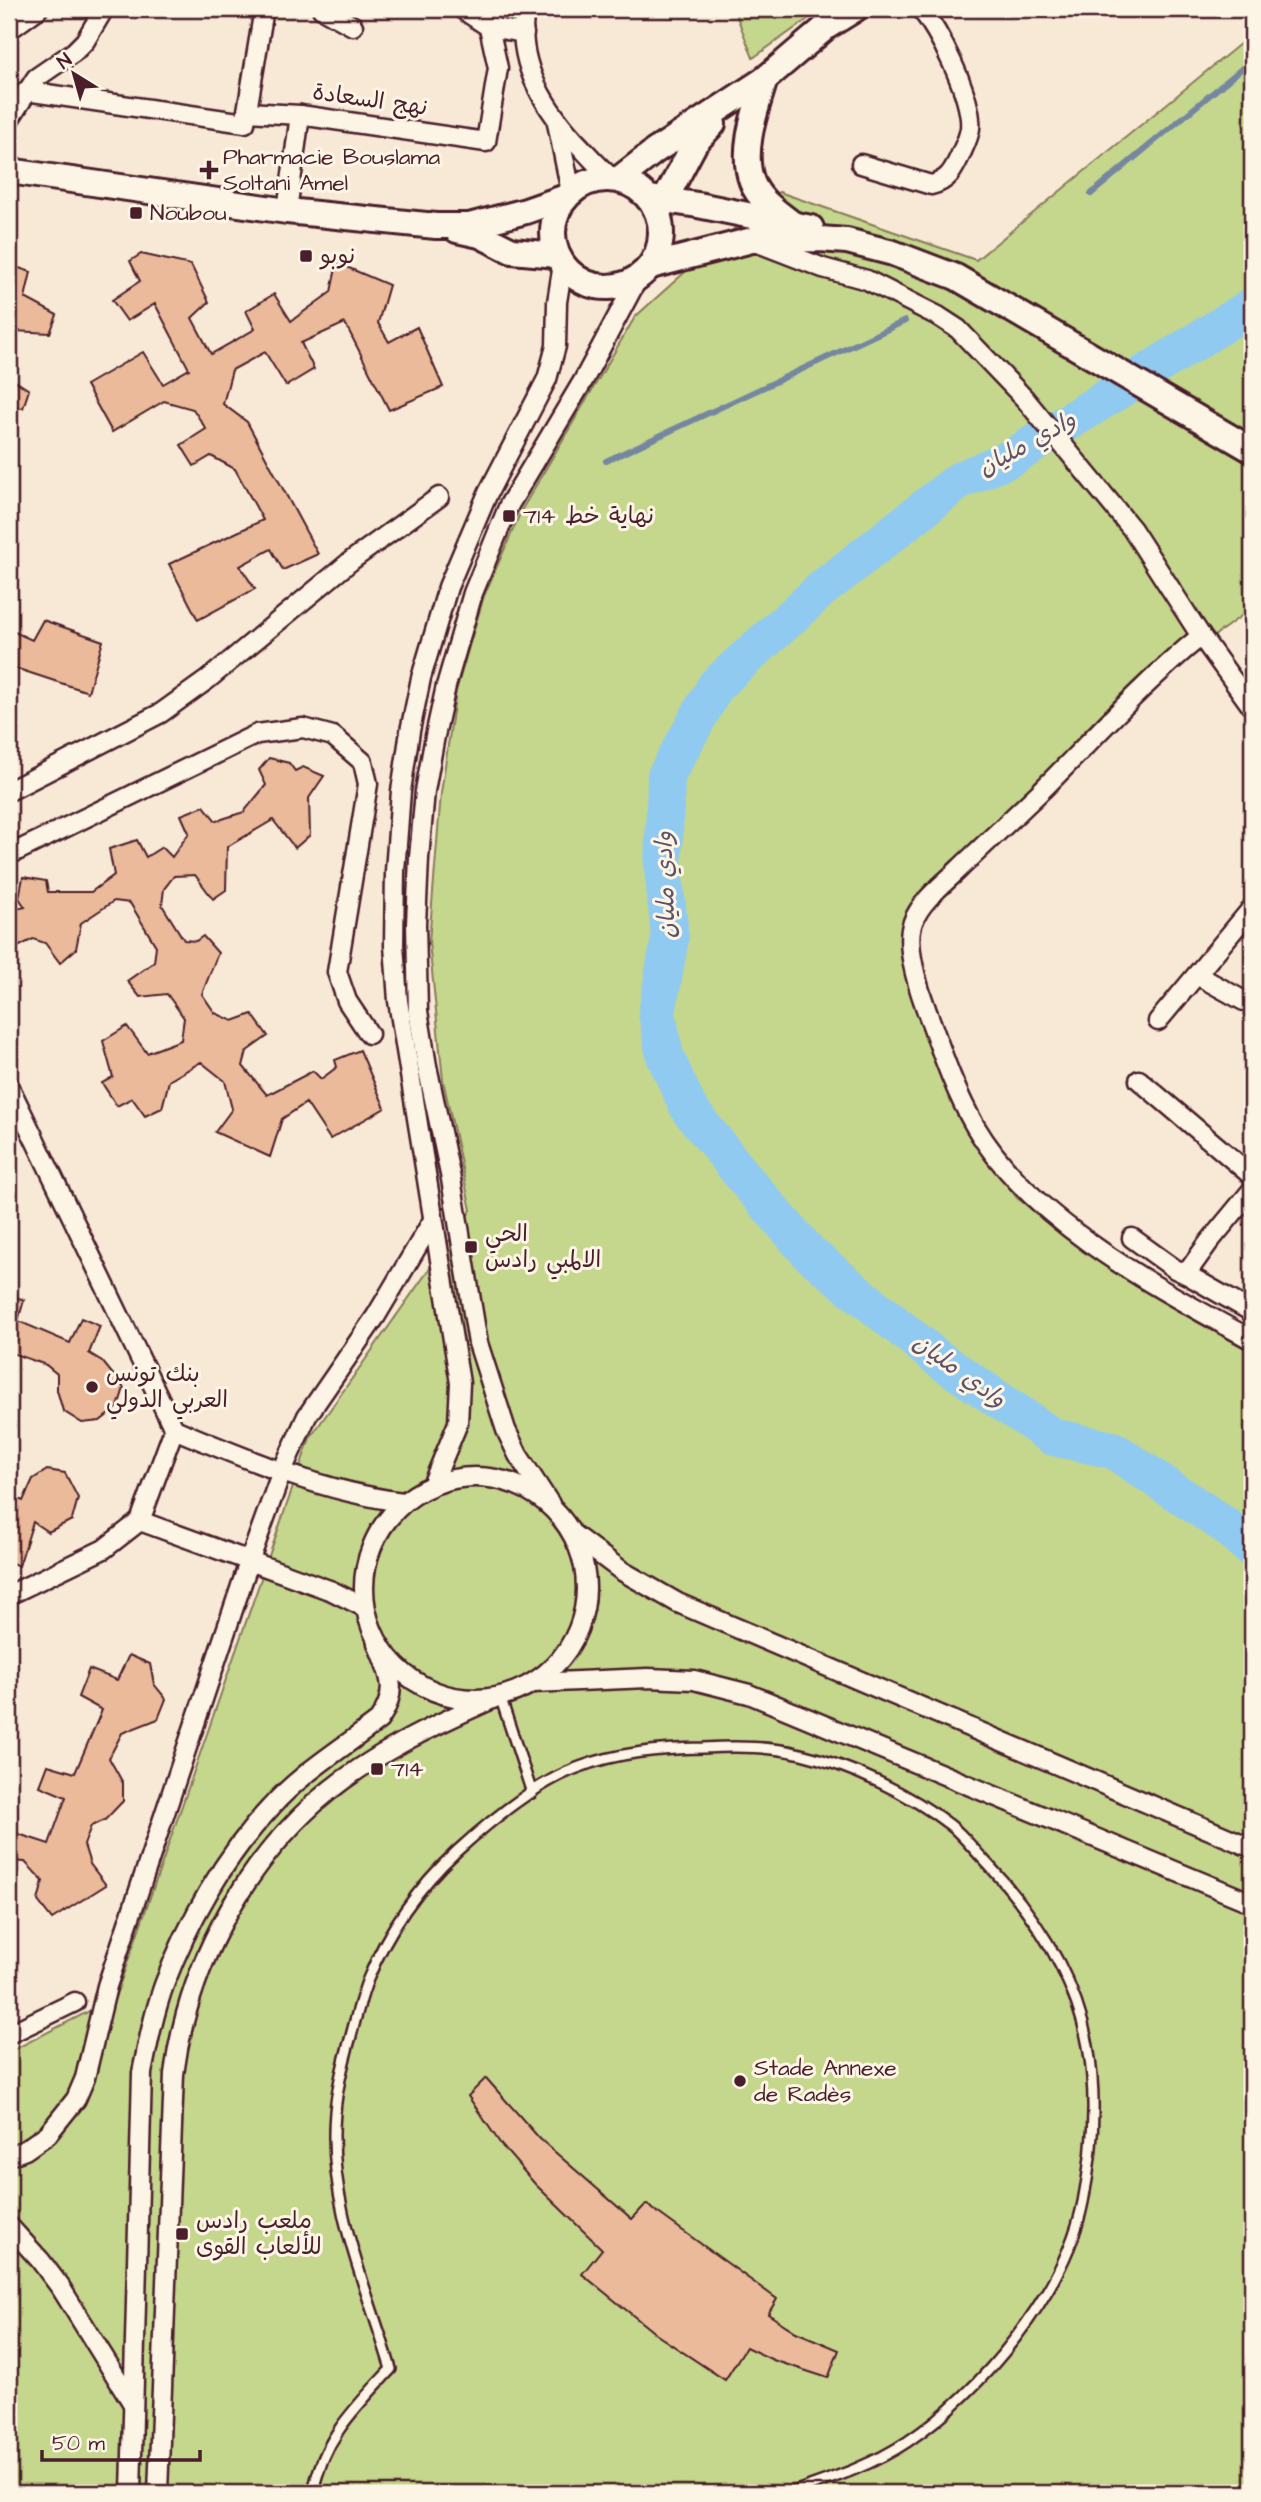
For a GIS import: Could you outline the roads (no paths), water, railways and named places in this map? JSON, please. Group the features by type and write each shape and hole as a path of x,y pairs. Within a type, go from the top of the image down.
{"main road":[{"path":"615,178 734,101 765,79 826,27 855,9"},
{"path":"765,79 750,126 749,167 752,184 767,204 793,225"},
{"path":"644,272 659,251 662,238 658,203 695,144 734,101"},
{"path":"9,171 287,211 436,226 469,226 526,211 569,195 590,181 615,178 636,186 658,203 828,230 847,242"},
{"path":"569,195 558,210 553,225 553,240 560,260 575,276 589,284 606,287 622,285 644,272 751,240 808,239 847,242 893,253 956,277 1252,450"},
{"path":"436,226 480,236 512,251 560,260"}],"street":[{"path":"9,30 38,9"},
{"path":"9,120 36,78 74,52 85,41 104,9"},
{"path":"246,117 264,9"},
{"path":"322,9 353,26"},
{"path":"462,9 489,27 524,33"},
{"path":"489,27 490,9"},
{"path":"525,9 526,61 534,83 557,122 594,164 615,178"},
{"path":"861,164 931,185 942,182 955,167 969,135 971,120 957,76 934,25 921,9"},
{"name":"نهج السعادة","path":"26,91 246,117 300,115 486,142 498,68 489,27"},
{"path":"287,211 300,115"},
{"path":"557,122 569,195"},
{"path":"751,240 823,268 867,279 958,329 1025,399 1132,529 1201,636 1252,707"},
{"path":"433,1483 458,1423 460,1383 398,1001 394,945 394,871 401,791 421,678 448,587 488,493 547,379 556,346 560,260"},
{"path":"644,272 509,505 473,593 446,685 425,791 416,923 418,1011 451,1179 478,1343 506,1430 518,1455 550,1504 575,1535 622,1571 678,1603 1252,1848"},
{"path":"9,791 161,713 207,680 352,560 439,497"},
{"path":"1201,636 1140,689 1042,790 930,897 912,923 911,936 915,970 924,1005 942,1051 975,1126 999,1160 1025,1189 1073,1230 1118,1262 1252,1340"},
{"path":"9,855 257,734 303,728 332,736 363,762 368,784 337,972 347,1001 369,1034"},
{"path":"1158,1021 1252,908"},
{"path":"1196,975 1244,1001 1252,1001"},
{"path":"1139,1080 1252,1176"},
{"path":"9,1086 174,1429 282,1471 367,1497 403,1502"},
{"path":"1186,1274 1252,1190"},
{"path":"9,2156 24,2150 48,2134 76,2099 85,2078 107,1986 282,1471 307,1416 376,1315 433,1220"},
{"path":"1132,1238 1175,1269 1252,1312"},
{"path":"9,1595 104,1549 140,1521 174,1429"},
{"path":"131,2493 142,2073 164,1986 184,1937 245,1838 271,1806 379,1720 386,1710 390,1700 391,1680 364,1607 365,1568 378,1531 403,1502 433,1483 474,1475 515,1482 550,1504"},
{"path":"140,1521 332,1591 364,1607"},
{"path":"158,2493 174,2074 179,2037 190,1998 208,1952 257,1867 318,1800 360,1769 425,1730 533,1683 559,1661 578,1633 587,1600 586,1567 575,1535"},
{"path":"377,1643 399,1671 428,1690 462,1699 499,1697"},
{"path":"533,1683 648,1678 694,1680 749,1694 1252,1903"},
{"path":"9,2034 75,2002"},
{"path":"9,2226 61,2288 133,2404"}],"lane":[{"path":"499,1697 532,1793"},
{"path":"313,2493 328,2446 345,2418 391,2369 371,2302 349,2244 340,2207 334,2114 342,2066 367,1982 385,1944 411,1900 443,1864 484,1826 532,1793 576,1768 616,1757 662,1749 730,1747 798,1753 899,1791 952,1826 1009,1886 1066,1974 1087,2044 1092,2096 1090,2167 1078,2228 1047,2293 970,2392 906,2442 855,2470 790,2493"}],"waterway":[{"path":"1091,194 1252,60"},
{"name":"وادي مليان","path":"1252,306 1013,457 960,480 823,588 716,685 666,776 663,866 670,938 657,1013 665,1056 689,1109 810,1254 936,1357 1053,1437 1113,1450 1226,1526 1252,1549"},
{"path":"606,461 905,321"}],"place":[{"name":"Pharmacie Bouslama Soltani Amel","path":"209,170"},
{"name":"Noubou","path":"136,213"},
{"name":"نوبو","path":"306,256"},
{"name":"نهاية خط 714","path":"509,516"},
{"name":"الحي الالمبي رادس","path":"471,1247"},
{"name":"بنك تونس العربي الدولي","path":"92,1387"},
{"name":"714","path":"377,1769"},
{"name":"Stade Annexe de Radès","path":"740,2081"},
{"name":"ملعب رادس للألعاب القوى","path":"182,2234"}]}
